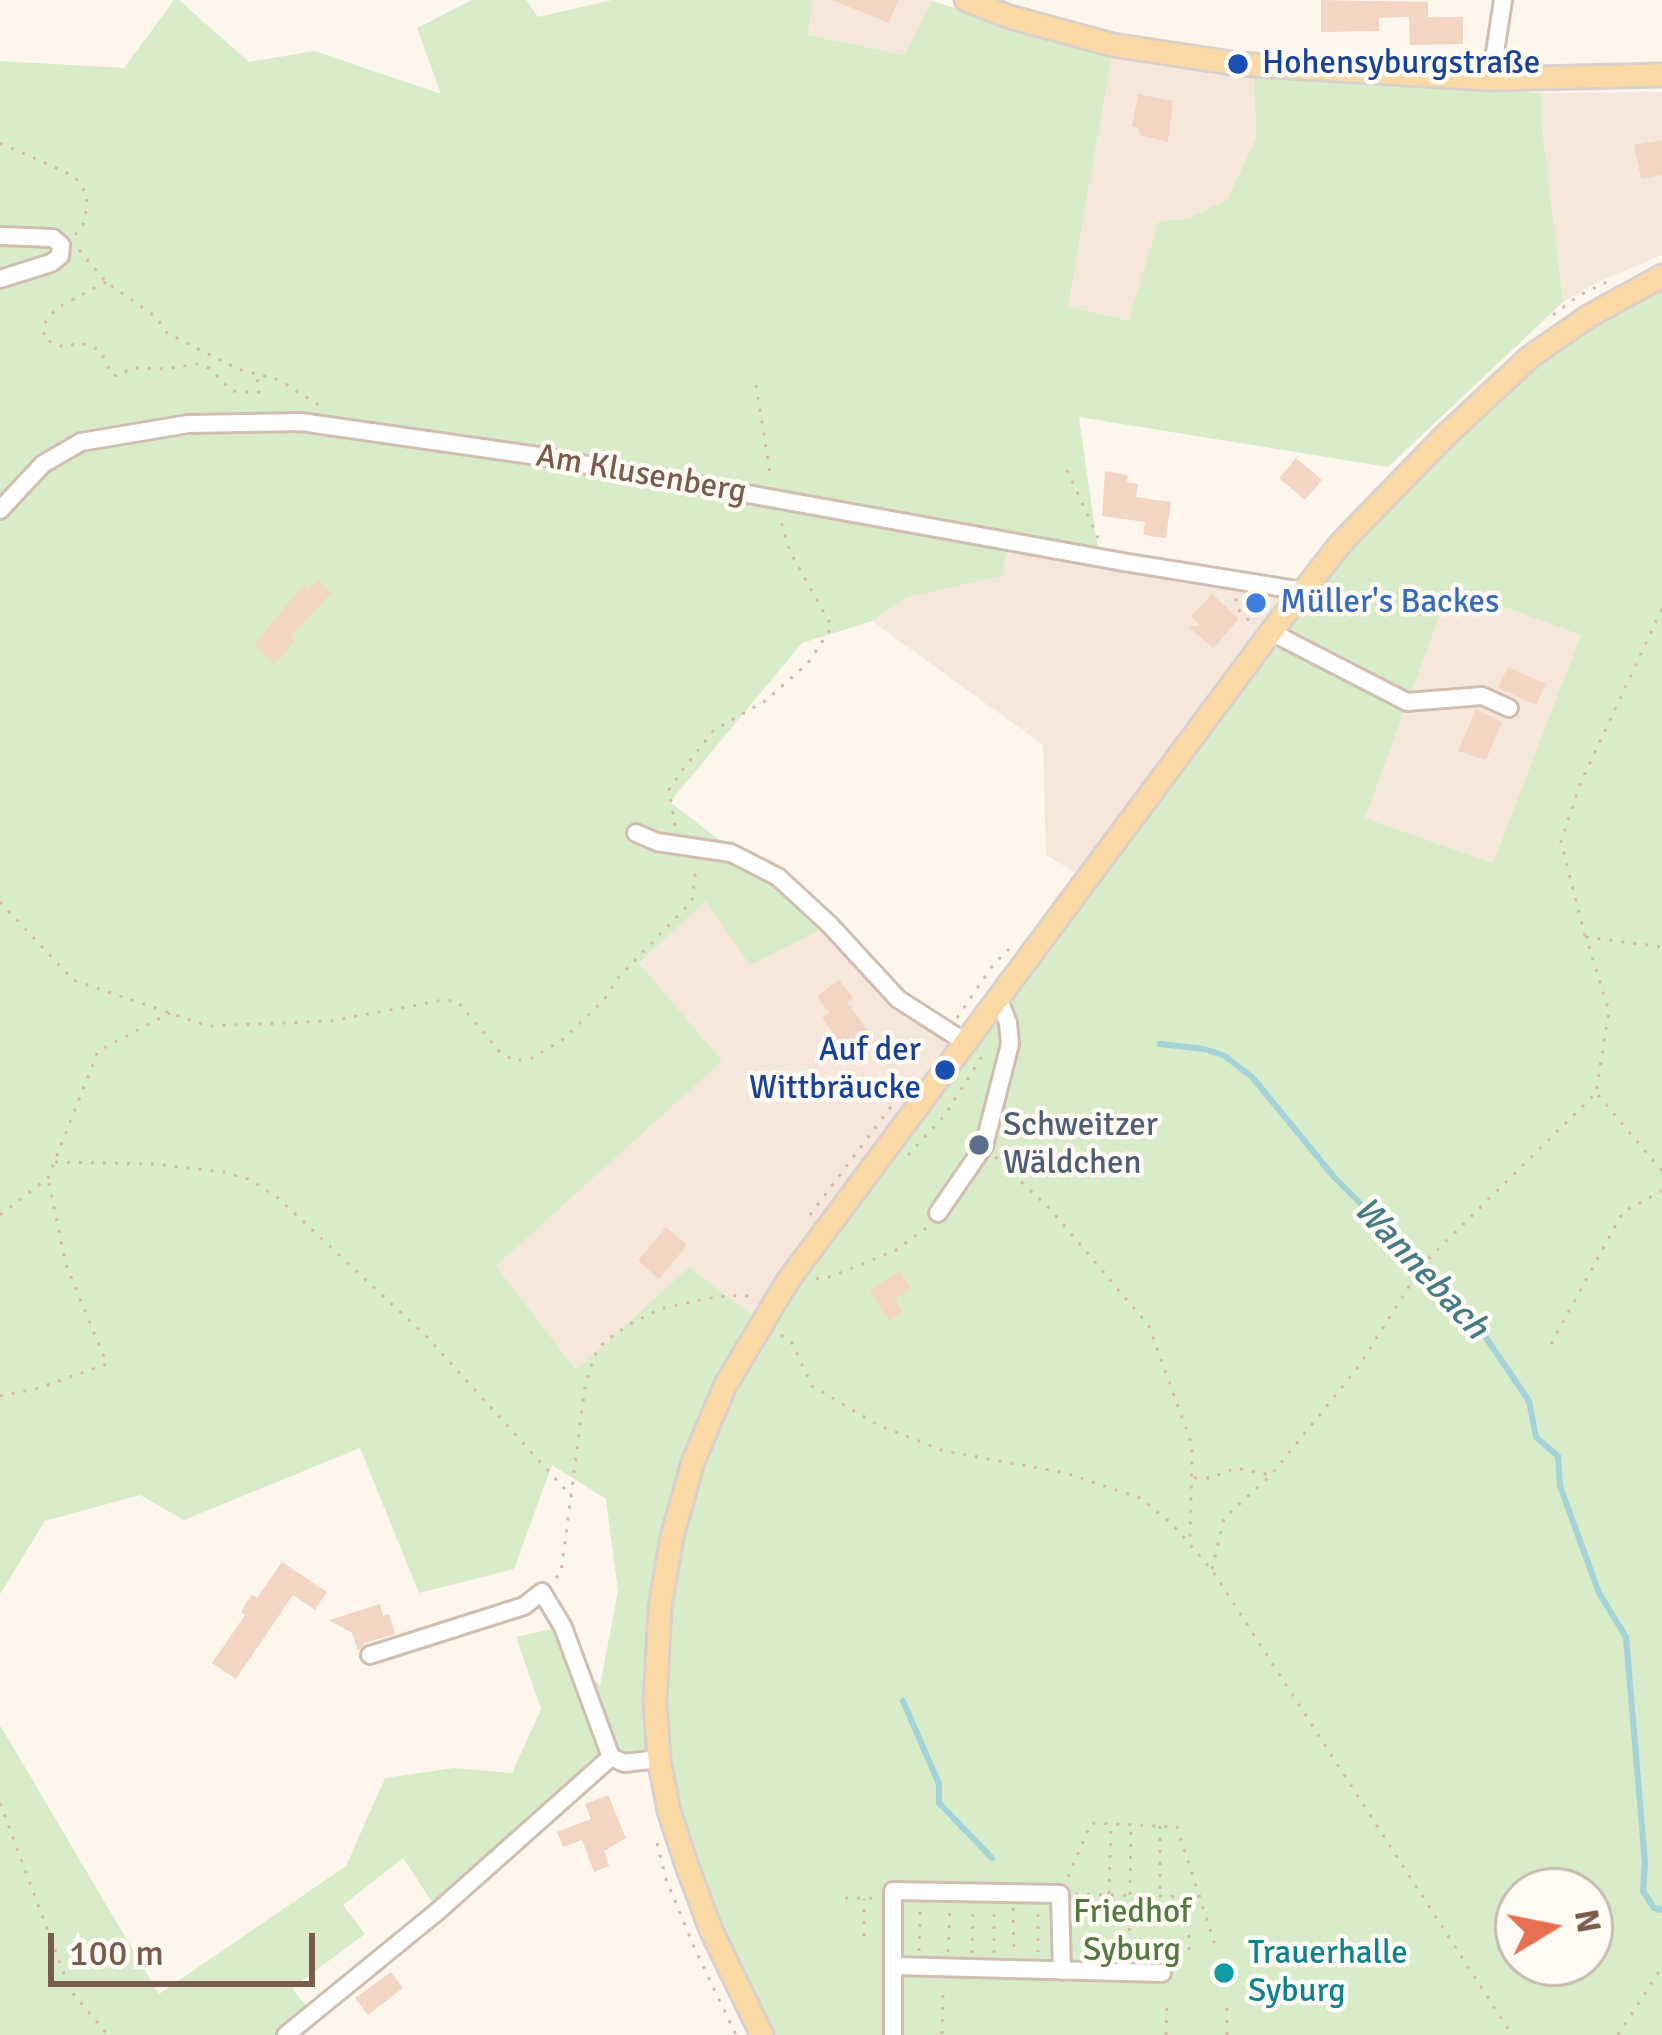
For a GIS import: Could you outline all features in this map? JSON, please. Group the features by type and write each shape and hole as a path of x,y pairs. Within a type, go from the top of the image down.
{"main road":[{"path":"966,0 1114,45 1238,64 1491,79 1662,75"},
{"path":"762,2035 694,1886 658,1760 656,1645 665,1572 680,1502 725,1386 774,1301 976,1045 998,998 1303,591 1395,486 1497,385 1566,330 1662,276"}],"street":[{"path":"1491,79 1503,0"},
{"path":"0,236 53,238 61,245 60,256 51,263 0,279"},
{"name":"Am Klusenberg","path":"0,510 44,464 81,442 140,430 240,421 338,426 538,456 1303,591"},
{"path":"1268,635 1407,702 1482,696 1509,708"},
{"path":"636,833 731,853 778,877 898,999 976,1045"},
{"path":"938,1213 984,1146 1010,1045 998,998"},
{"path":"370,1655 524,1606 542,1592 562,1627 611,1757 623,1763 658,1760"},
{"path":"286,2035 438,1911 611,1757"},
{"path":"893,2035 893,1892 1060,1894 1062,1971"},
{"path":"894,1966 1162,1972"}],"path":[{"path":"0,143 74,176 86,193 87,208 83,225 71,240 106,282 156,317 166,333 256,376 298,390 331,413 338,426"},
{"path":"106,282 57,308 44,324 44,339 64,347 80,344 100,350 112,375 133,368 196,364 209,368 232,391 256,393 256,376"},
{"path":"0,902 73,980 208,1026 330,1021 444,1000 458,1002 500,1052 515,1061 532,1058 562,1040 692,901 689,846 669,790 715,730 764,701 808,663 832,626 790,552 774,499 756,385"},
{"path":"1067,470 1112,560"},
{"path":"1233,579 1244,611 1268,635"},
{"path":"1212,1570 1224,1518 1271,1475 1359,1366 1423,1264 1596,1094 1610,1011 1561,842 1580,784 1662,608"},
{"path":"1586,938 1662,947"},
{"path":"0,1215 48,1178 98,1051 170,1013"},
{"path":"897,1166 944,1115 976,1045"},
{"path":"1596,1094 1662,1172"},
{"path":"984,1146 1050,1209 1149,1326 1192,1445 1190,1544"},
{"path":"55,1162 223,1172 248,1179 276,1196 428,1337 572,1497"},
{"path":"0,1396 39,1388 106,1364 66,1265 48,1178"},
{"path":"1551,1344 1623,1211 1662,1190"},
{"path":"824,1263 812,1279 832,1276 896,1250 938,1213"},
{"path":"542,1592 561,1574 585,1387 594,1356 604,1342 660,1309 741,1294 774,1301"},
{"path":"775,1330 792,1343 812,1386 878,1425 944,1451 1066,1473 1140,1498 1190,1544 1212,1570 1512,2035"},
{"path":"1192,1478 1210,1478 1236,1468 1271,1475"},
{"path":"0,1803 70,1990 108,2035"},
{"path":"1199,1897 1060,1894 1091,1823 1177,1827 1217,1951"},
{"path":"1108,1895 1111,1824"},
{"path":"1129,1972 1130,1825"},
{"path":"1160,1826 1160,1896"},
{"path":"918,1967 920,1892"},
{"path":"942,2034 950,1894"},
{"path":"972,1969 973,1894"},
{"path":"994,1970 1003,1894"},
{"path":"1003,1894 1014,1970"},
{"path":"1037,1894 1039,1970"},
{"path":"1189,1896 1189,1950"},
{"path":"845,1898 893,1898"},
{"path":"863,1936 864,1898"},
{"path":"1618,2035 1662,1967"},
{"path":"1166,2035 1167,2000"},
{"path":"1227,2002 1227,2035"}],"shaded area":[{"path":"811,0 932,1 906,55 807,35"},
{"path":"1112,55 1254,77 1256,138 1227,201 1189,218 1158,222 1130,320 1068,308"},
{"path":"1662,92 1662,255 1563,302 1542,93"},
{"path":"1010,539 1303,591 1086,880 1046,855 1043,745 872,621 906,597 1002,576"},
{"path":"1450,586 1582,634 1493,863 1365,818"},
{"path":"706,901 830,925 865,964 965,1042 760,1321 689,1267 576,1370 496,1266 721,1061 639,963"}],"green space":[{"name":"Friedhof Syburg","path":"174,0 179,0 249,62 315,51 441,94 417,28 472,0 526,0 538,17 612,0 811,0 808,35 905,55 932,1 1112,55 1068,307 1129,320 1158,222 1189,218 1227,200 1256,138 1254,77 1542,93 1563,302 1388,467 1079,417 1099,557 1010,539 1002,576 907,597 872,621 802,643 670,802 830,925 750,965 706,901 639,963 722,1061 496,1266 576,1370 689,1267 760,1321 1271,632 1497,385 1662,276 1662,2035 762,2035 711,1930 659,1760 611,1757 438,1911 403,1858 343,1905 365,1934 292,1988 312,2014 286,2035 0,2035 0,1725 159,1994 346,1866 385,1778 454,1768 512,1773 541,1709 516,1637 552,1629 600,1686 618,1591 606,1499 552,1465 514,1569 419,1593 360,1448 184,1520 140,1495 45,1521 0,1594 0,61 124,68","holes":["1450,587 1581,635 1493,863 1365,818"]}],"building":[{"path":"832,0 898,0 889,23"},
{"path":"1321,0 1428,2 1428,17 1463,17 1463,44 1410,45 1409,17 1379,18 1379,31 1321,32"},
{"path":"1138,94 1173,101 1168,142 1140,135 1132,127"},
{"path":"1662,140 1662,175 1641,179 1634,145"},
{"path":"1296,458 1322,480 1305,500 1279,478"},
{"path":"1105,471 1128,475 1127,482 1138,484 1136,497 1171,502 1166,538 1143,535 1145,522 1102,516"},
{"path":"318,580 331,593 291,637 295,641 274,665 254,645 304,584 309,589"},
{"path":"1212,594 1239,619 1213,648 1189,627 1200,625 1191,616"},
{"path":"1508,667 1546,684 1536,705 1498,688"},
{"path":"1476,709 1502,722 1486,760 1458,751"},
{"path":"839,980 853,998 847,1002 868,1031 844,1048 822,1018 829,1013 817,996"},
{"path":"666,1227 687,1245 659,1279 638,1261"},
{"path":"900,1271 911,1289 895,1299 903,1312 889,1321 869,1290"},
{"path":"282,1562 327,1592 315,1610 293,1595 236,1679 212,1663 245,1615 241,1612 246,1603 252,1595 257,1598"},
{"path":"380,1604 395,1634 365,1643 358,1651 352,1633 329,1620"},
{"path":"608,1795 626,1838 604,1851 609,1866 594,1872 582,1840 563,1847 557,1832 591,1819 585,1804"},
{"path":"391,1972 403,1988 368,2015 355,1998"}],"waterway":[{"name":"Wannebach","path":"1160,1044 1225,1056 1253,1078 1334,1177 1468,1311 1529,1401 1536,1437 1558,1456 1560,1486 1599,1593 1626,1637 1645,1863 1643,1891 1654,1908 1662,1910"},
{"path":"903,1701 939,1784 939,1803 992,1858"}],"place":[{"name":"Hohensyburgstraße","path":"1238,64"},
{"name":"Müller's Backes","path":"1256,603"},
{"name":"Auf der Wittbräucke","path":"945,1070"},
{"name":"Schweitzer Wäldchen","path":"979,1145"},
{"name":"Trauerhalle Syburg","path":"1224,1973"}]}
